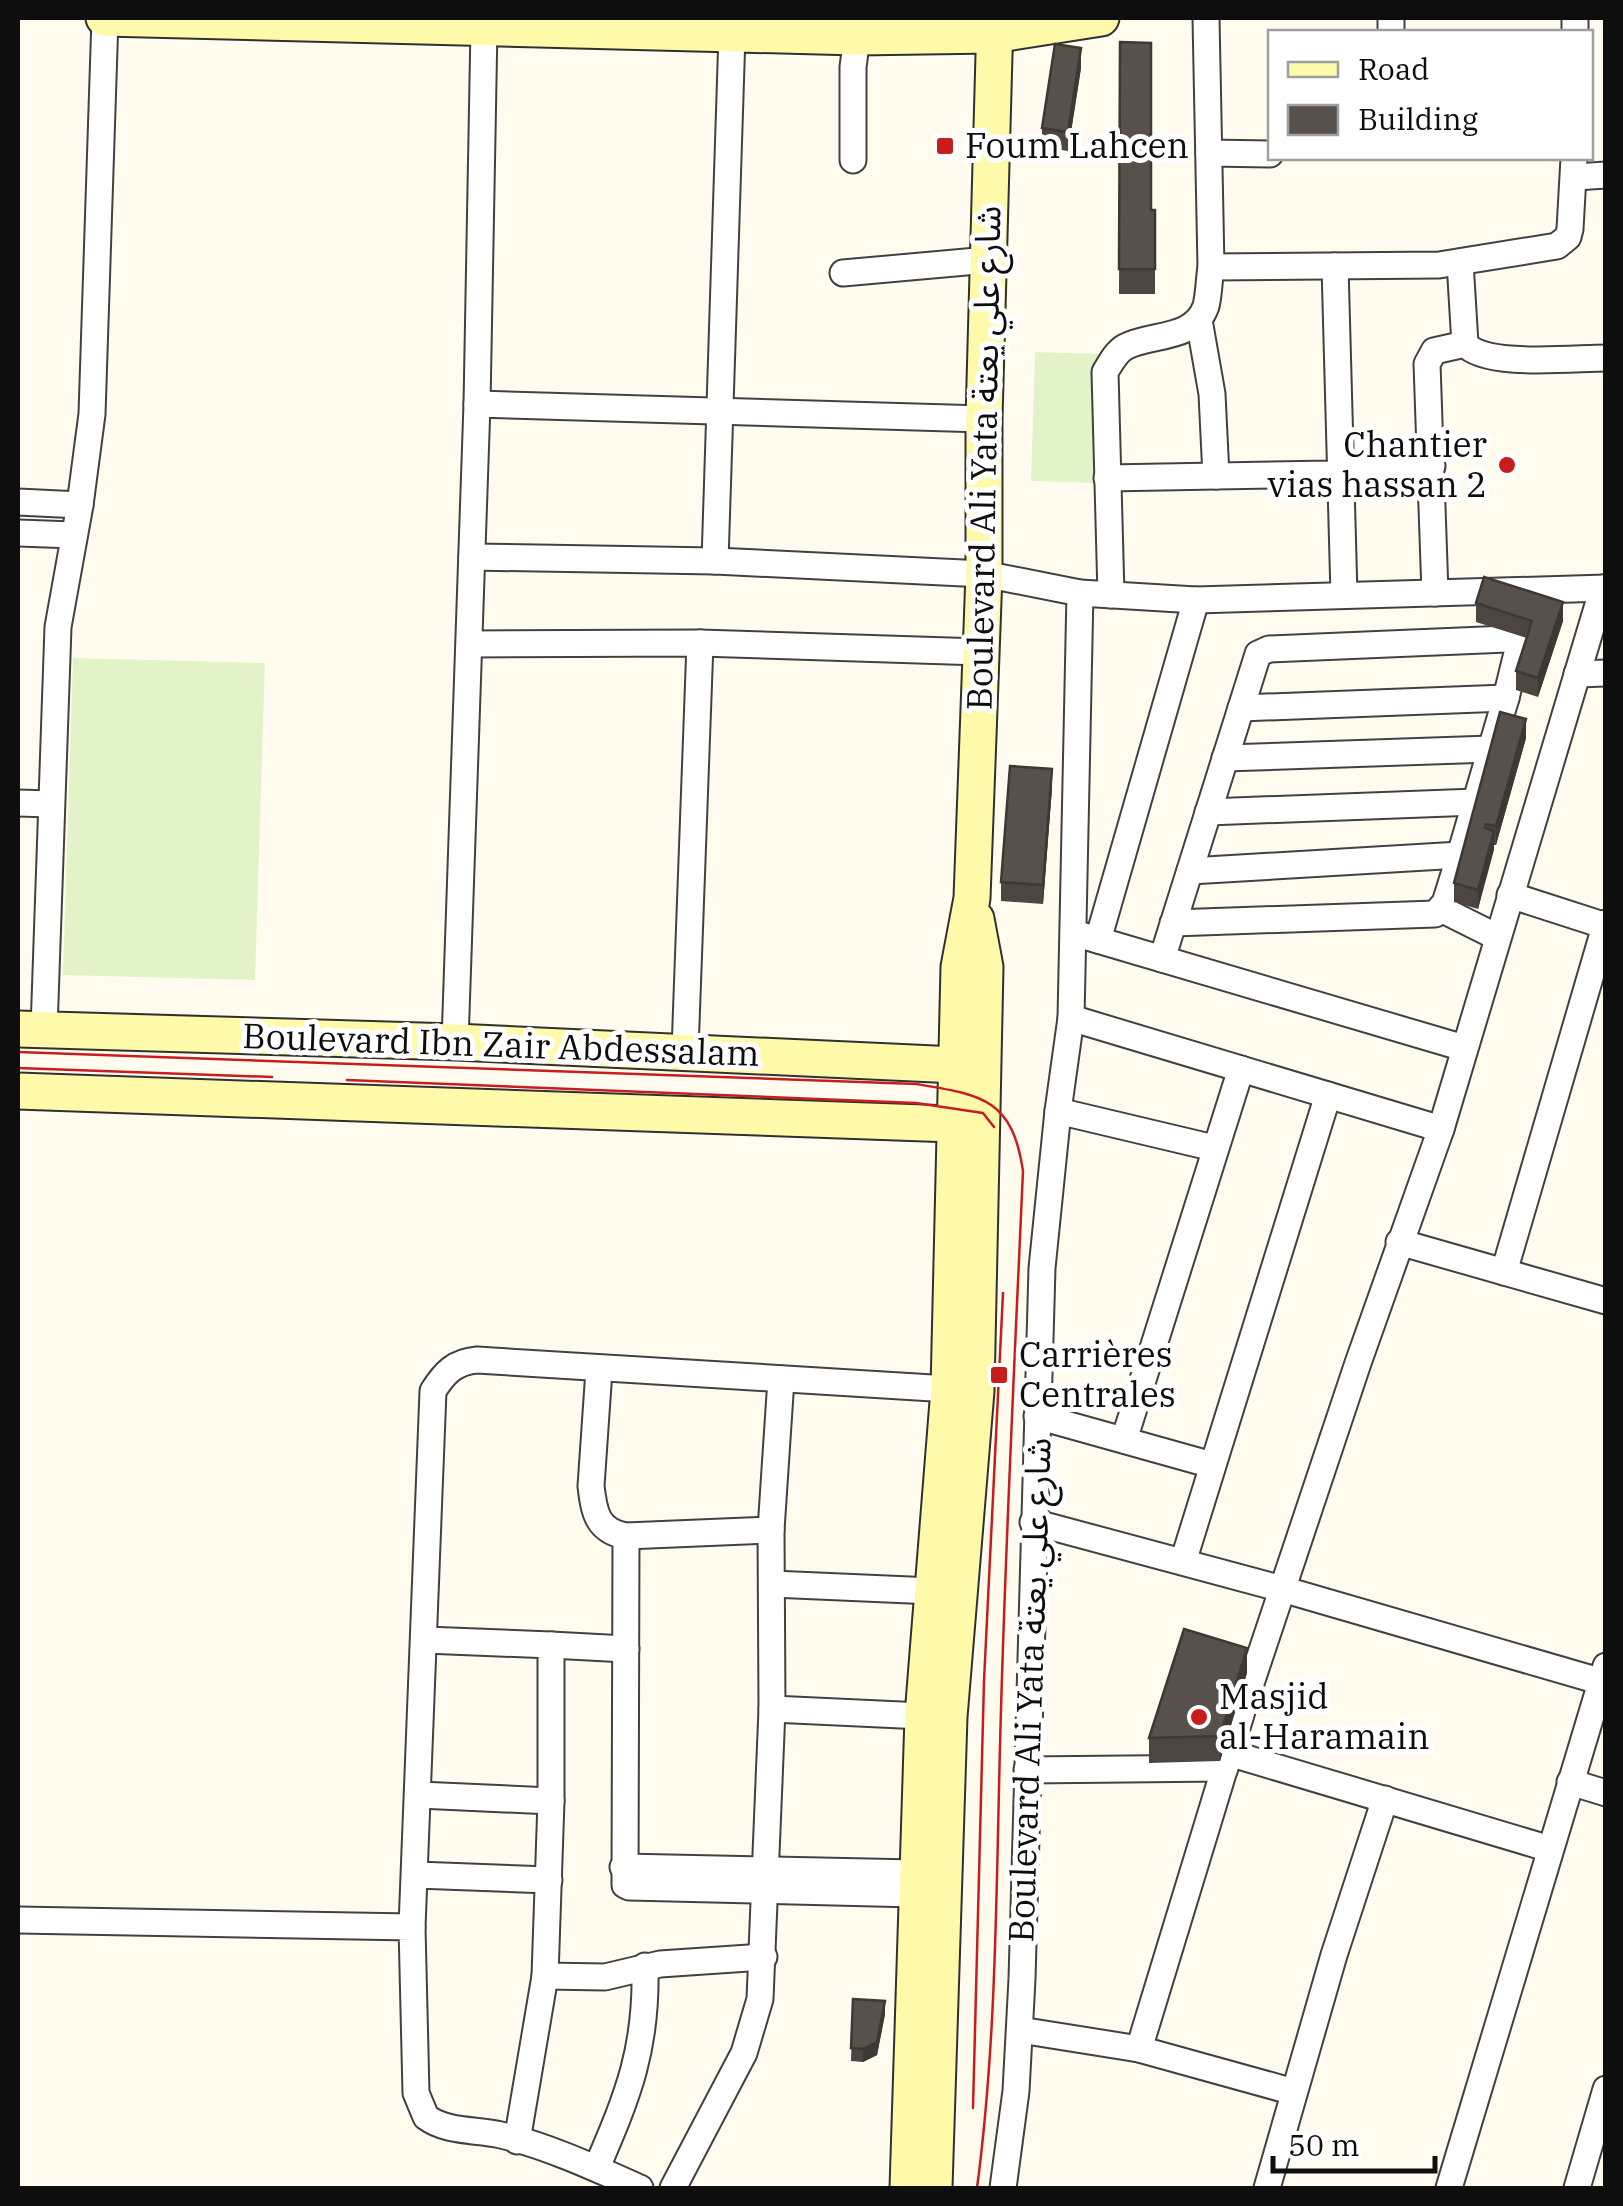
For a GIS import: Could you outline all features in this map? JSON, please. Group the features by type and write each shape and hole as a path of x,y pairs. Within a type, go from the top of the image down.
{"main road":[{"path":"104,18 857,37 1100,18"},
{"name":"Boulevard Ali Yata شارع علي يعتة","path":"934,2188 950,1717 976,1391 971,1066 959,967 972,898 984,574 994,26"},
{"name":"Boulevard Ibn Zair Abdessalam","path":"31,1030 455,1042 971,1066"},
{"name":"Boulevard Ibn Zair Abdessalam","path":"18,1091 970,1124"},
{"name":"Boulevard Ali Yata شارع علي يعتة","path":"908,2188 923,1716 970,1124"}],"street":[{"path":"31,1030 51,804 58,627 92,414 104,18"},
{"path":"1206,18 1211,267 1206,305 1199,320 1212,394 1216,476"},
{"path":"455,1042 477,404 484,27"},
{"path":"715,561 732,34"},
{"path":"853,160 853,66 857,37"},
{"path":"1208,153 1268,154"},
{"path":"1211,267 1460,262 1563,243 1570,230 1574,167 1606,175"},
{"path":"843,273 988,260"},
{"path":"1460,262 1464,344 1471,351 1496,358 1606,358"},
{"path":"1335,266 1344,595"},
{"path":"1111,594 1106,372 1124,348 1167,336 1199,320"},
{"path":"1435,593 1426,381 1429,358 1442,348 1464,344"},
{"path":"477,404 984,418"},
{"path":"1107,478 1340,474 1432,466"},
{"path":"18,502 80,505"},
{"path":"18,533 74,535"},
{"path":"472,557 715,561 984,574 1080,593 1196,600 1604,588 1441,1129 1282,1589 1138,2048"},
{"name":"Boulevard Ali Yata شارع علي يعتة","path":"1003,2188 1020,2030 1042,1268 1058,1111 1086,937 1080,593"},
{"path":"1196,600 1086,937 1464,1048"},
{"path":"1162,959 1255,659 1269,648 1506,639 1518,644 1476,802 1441,909 1429,916 1174,923"},
{"path":"470,644 700,642 981,652"},
{"path":"684,1051 700,642"},
{"path":"1577,674 1606,673"},
{"path":"1241,708 1506,698"},
{"path":"1225,758 1491,748"},
{"path":"1208,812 1476,802"},
{"path":"18,803 51,804"},
{"path":"1190,871 1460,856"},
{"path":"1504,1272 1605,925 1510,895"},
{"path":"1441,909 1497,937"},
{"path":"1071,1018 1441,1129"},
{"path":"1124,1440 1241,1069"},
{"path":"1183,1562 1328,1095"},
{"path":"1058,1111 1214,1148"},
{"path":"1400,1242 1606,1301"},
{"path":"640,2188 596,2167 517,2141 433,2122 422,2110 416,2093 412,1927 433,1390 444,1373 462,1361 477,1360 949,1389"},
{"path":"599,1370 591,1486 602,1527 612,1534 626,1536 771,1530"},
{"path":"673,2188 744,2053 760,1998 772,1709 771,1530 780,1380"},
{"path":"1038,1416 1212,1464"},
{"path":"1033,1522 1604,1677 1449,2188"},
{"path":"626,1536 623,1866 766,1880 916,1883"},
{"path":"772,1584 932,1592"},
{"path":"425,1640 626,1649"},
{"path":"517,2141 546,1976 552,1645"},
{"path":"772,1709 923,1716"},
{"path":"1027,1770 1227,1761 1385,1799 1550,1850"},
{"path":"1570,1782 1606,1793"},
{"path":"420,1795 551,1801"},
{"path":"1266,2188 1385,1799"},
{"path":"416,1874 549,1880"},
{"path":"18,1920 412,1927"},
{"path":"546,1976 606,1977 645,1966 764,1958"},
{"path":"596,2167 638,2063 644,2035 645,1966"},
{"path":"1020,2030 1138,2048 1294,2092"},
{"path":"1577,2188 1606,2089"}],"green space":[{"path":"1035,352 1098,354 1094,483 1031,481"},
{"path":"73,658 265,663 255,980 63,975"}],"building":[{"path":"1120,42 1151,43 1155,269 1119,269"},
{"path":"1055,44 1081,48 1068,132 1042,128"},
{"path":"1484,577 1563,602 1538,678 1516,671 1532,621 1476,603"},
{"path":"1500,712 1526,719 1496,826 1486,824 1485,828 1494,831 1478,890 1454,883"},
{"path":"1010,766 1052,769 1043,885 1001,882"},
{"name":"Masjid al-Haramain","path":"1184,1629 1247,1648 1220,1736 1149,1738"},
{"path":"853,1999 885,2001 877,2042 863,2049 851,2048"}],"tram line":[{"path":"18,1052 916,1084 976,1097 1002,1114 1011,1128 1023,1171 1005,1576 993,2010 977,2188"},
{"path":"18,1068 272,1077"},
{"path":"347,1080 916,1103 983,1113 994,1127"},
{"path":"973,2108 984,1681 1003,1293"}],"place":[{"name":"Foum Lahcen","path":"945,146"},
{"name":"Chantier vias hassan 2","path":"1507,465"},
{"name":"Carrières Centrales","path":"999,1375"},
{"name":"Masjid al-Haramain","path":"1199,1717"}]}
